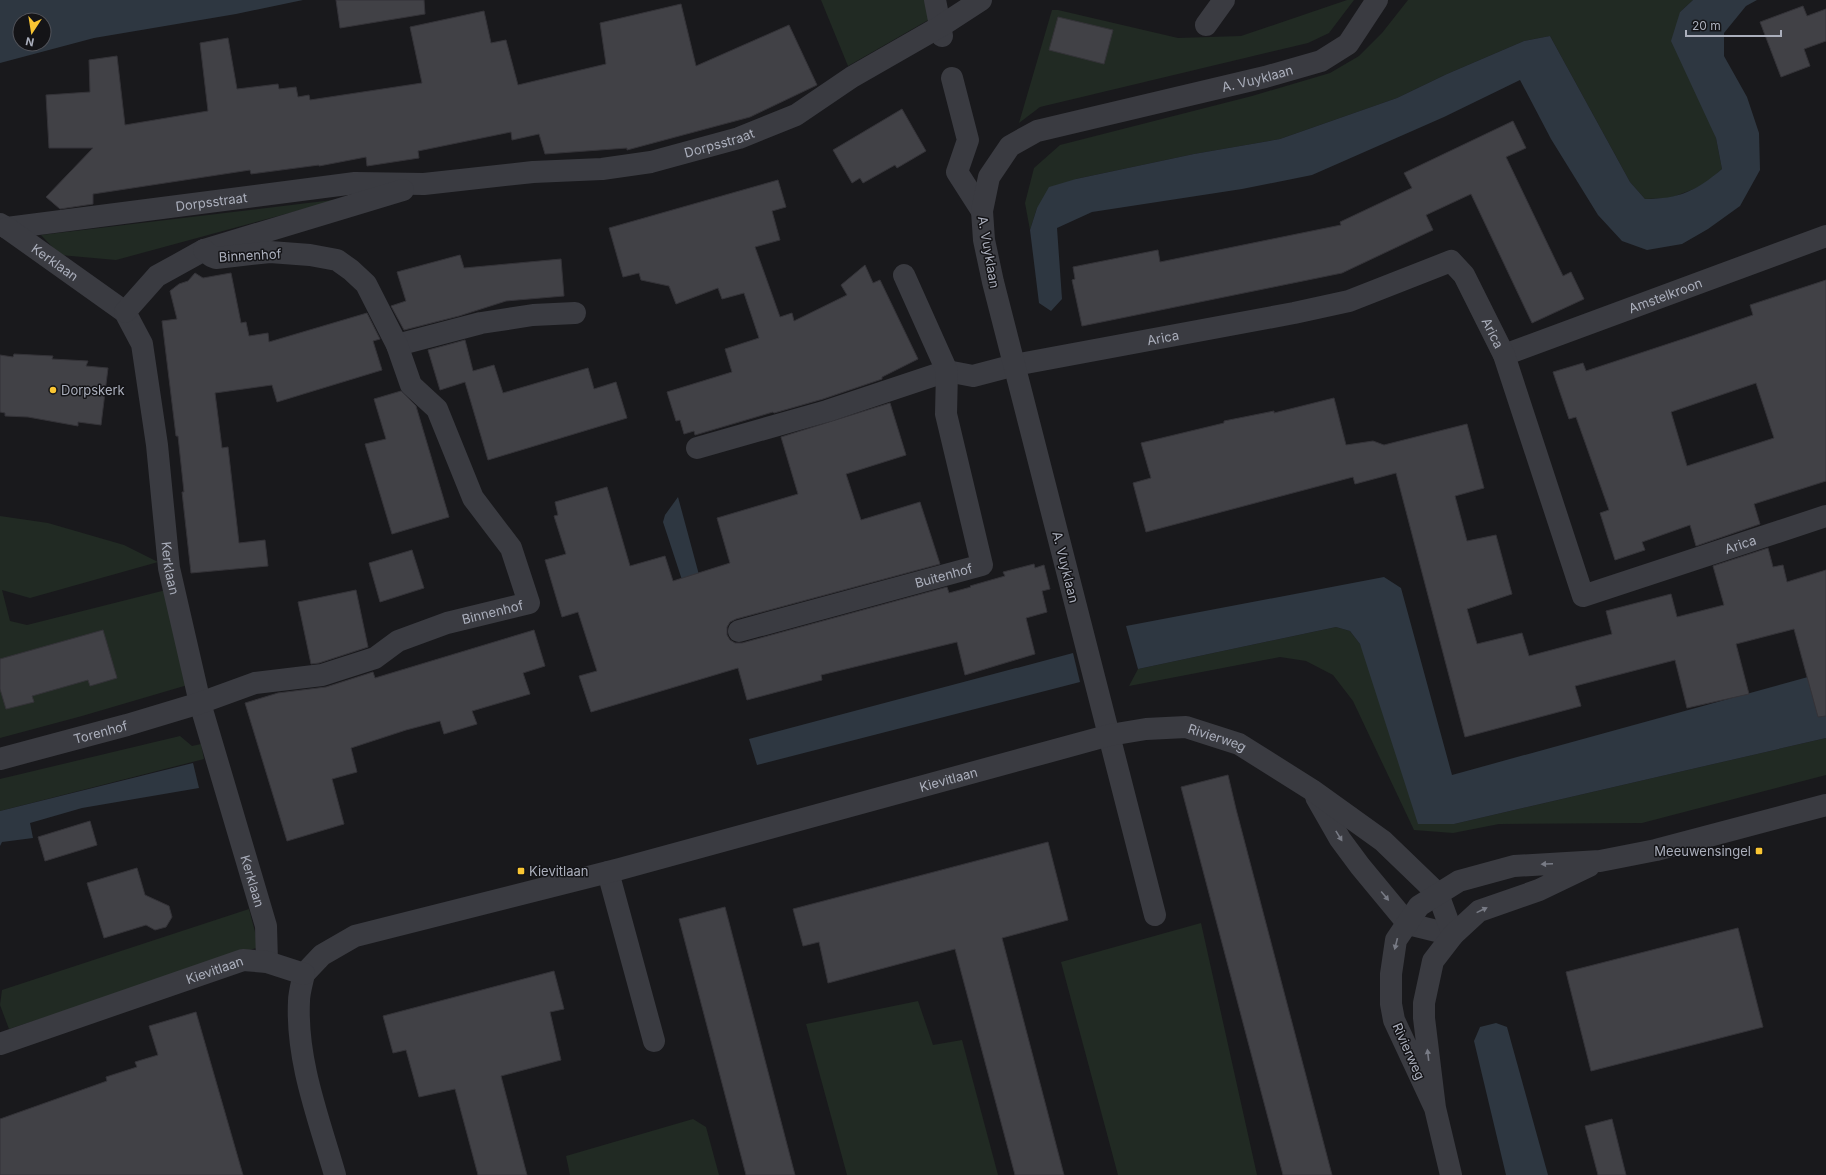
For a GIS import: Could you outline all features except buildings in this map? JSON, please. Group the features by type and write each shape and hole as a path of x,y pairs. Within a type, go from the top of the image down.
{"street":[{"path":"935,0 942,31"},
{"name":"Dorpsstraat","path":"4,226 355,183 424,184 533,172 602,169 651,162 739,138 796,115 852,77 942,31 981,0"},
{"path":"1206,25 1224,0"},
{"name":"A. Vuyklaan","path":"1110,736 984,240 982,211 989,177 1010,146 1037,131 1265,78 1321,61 1348,44 1377,0"},
{"path":"952,78 968,140 957,172 982,211"},
{"name":"Dorpsstraat","path":"125,312 157,276 204,250 424,184"},
{"name":"Kerklaan","path":"4,226 125,312 142,344 157,446 169,568 200,703 266,926 267,962"},
{"name":"Amstelkroon","path":"1504,355 1826,236"},
{"name":"Binnenhof","path":"200,703 255,683 322,675 375,658 398,641 447,623 528,603 511,548 474,498 437,409 411,385 397,345 366,284 351,270 337,260 310,255 270,252 216,258 204,250"},
{"name":"Arica","path":"1015,365 1294,313 1349,300 1451,261 1464,275 1504,355 1583,596 1826,516"},
{"name":"Buitenhof","path":"738,631 982,565 946,414 947,371 904,275"},
{"path":"397,345 482,323 533,315 575,313"},
{"path":"697,448 827,411 947,371 973,376 1015,365"},
{"name":"Torenhof","path":"0,759 127,725 200,703"},
{"name":"Rivierweg","path":"1110,736 1146,729 1186,727 1239,744 1312,790 1383,841 1438,894 1453,936 1433,961 1424,1003 1424,1018 1435,1108 1451,1175"},
{"path":"1110,736 1155,915"},
{"name":"Kievitlaan","path":"0,1044 243,960 267,962 304,974 322,956 355,936 608,872 1110,736"},
{"name":"Rivierweg","path":"1312,790 1340,839 1360,866 1408,924"},
{"path":"1438,894 1459,880 1514,866 1600,861 1656,850 1826,805"},
{"path":"1408,924 1453,936 1479,911 1539,890 1600,861"},
{"path":"608,872 654,1041"},
{"name":"Rivierweg","path":"1435,1108 1394,1020 1391,1004 1391,974 1396,940 1419,906 1438,894"},
{"path":"304,974 299,1000 299,1037 308,1082 335,1175"}],"shaded area":[{"path":"0,0 303,0 236,14 94,38 52,49 52,12 12,12 12,52 41,52 0,63"},
{"path":"821,0 925,0 930,19 848,66"},
{"path":"1347,0 1354,0 1329,33 1308,43 1040,107 1019,123 1052,10 1058,10 1178,38 1241,36"},
{"path":"1408,0 1693,0 1680,12 1716,138 1722,169 1702,186 1670,198 1645,199 1630,182 1550,36 1524,41 1447,74 1397,98 1280,139 1194,154 1076,179 1037,208 1030,230 1025,203 1034,168 1060,145 1252,96 1330,73 1359,56 1382,33"},
{"path":"1693,0 1757,0 1746,6 1724,33 1724,56 1747,97 1759,133 1760,170 1740,206 1708,229 1682,244 1647,250 1622,241 1598,215 1551,139 1520,80 1444,117 1312,175 1242,189 1092,212 1057,228 1062,299 1051,311 1039,303 1030,230 1037,208 1049,187 1076,179 1194,154 1280,139 1397,98 1447,74 1524,41 1550,36 1630,182 1645,199 1668,197 1695,188 1713,177 1722,169 1716,138 1671,41 1680,12"},
{"path":"341,199 116,260 60,255 41,235"},
{"path":"678,497 705,597 682,580 663,522 665,515"},
{"path":"0,516 48,523 124,545 158,562 30,598 2,590 10,621 27,625 166,590 191,684 0,738"},
{"path":"1384,577 1401,588 1452,775 1826,672 1826,738 1454,824 1418,824 1360,644 1350,631 1336,627 1138,669 1126,626"},
{"path":"1336,627 1350,631 1360,644 1454,824 1826,738 1826,775 1642,823 1499,824 1453,833 1414,830 1353,701 1333,675 1306,661 1280,657 1129,686 1138,669"},
{"path":"1073,653 1080,682 757,765 749,739"},
{"path":"180,736 192,746 201,744 204,759 0,811 0,779"},
{"path":"193,763 199,788 82,808 30,823 33,838 2,842 0,846 0,811"},
{"path":"249,909 259,947 9,1029 0,1005 2,990"},
{"path":"1201,923 1257,1175 1118,1175 1061,962"},
{"path":"918,1001 933,1045 962,1040 998,1175 847,1175 806,1024"},
{"path":"1496,1023 1507,1027 1548,1175 1506,1175 1474,1041 1480,1027"},
{"path":"693,1119 706,1127 719,1175 570,1175 566,1156"}],"place":[{"name":"Dorpskerk","path":"53,390"},
{"name":"Meeuwensingel","path":"1759,851"},
{"name":"Kievitlaan","path":"521,871"}]}
